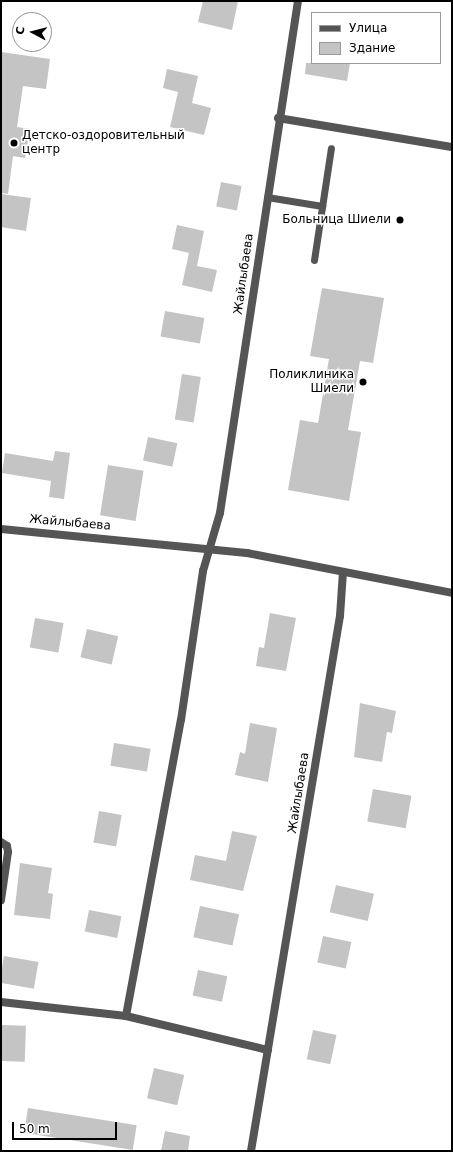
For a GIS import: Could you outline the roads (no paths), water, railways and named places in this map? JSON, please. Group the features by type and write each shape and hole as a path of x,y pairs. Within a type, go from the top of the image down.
{"street":[{"name":"Жайлыбаева","path":"209,549 220,513 278,118 298,1"},
{"path":"278,118 452,147"},
{"name":"Жайлыбаева","path":"1,529 209,549 343,572 340,616 251,1151"},
{"path":"126,1016 181,720 203,571 209,549"},
{"path":"343,572 452,594"},
{"path":"1,842 7,846 8,852 1,900"},
{"path":"1,1002 126,1016 268,1050"}],"lane":[{"path":"314,260 331,148"},
{"path":"267,197 322,206"}],"place":[{"name":"Детско-оздоровительный центр","path":"14,143"},
{"name":"Больница Шиели","path":"400,220"},
{"name":"Поликлиника Шиели","path":"363,382"}]}
